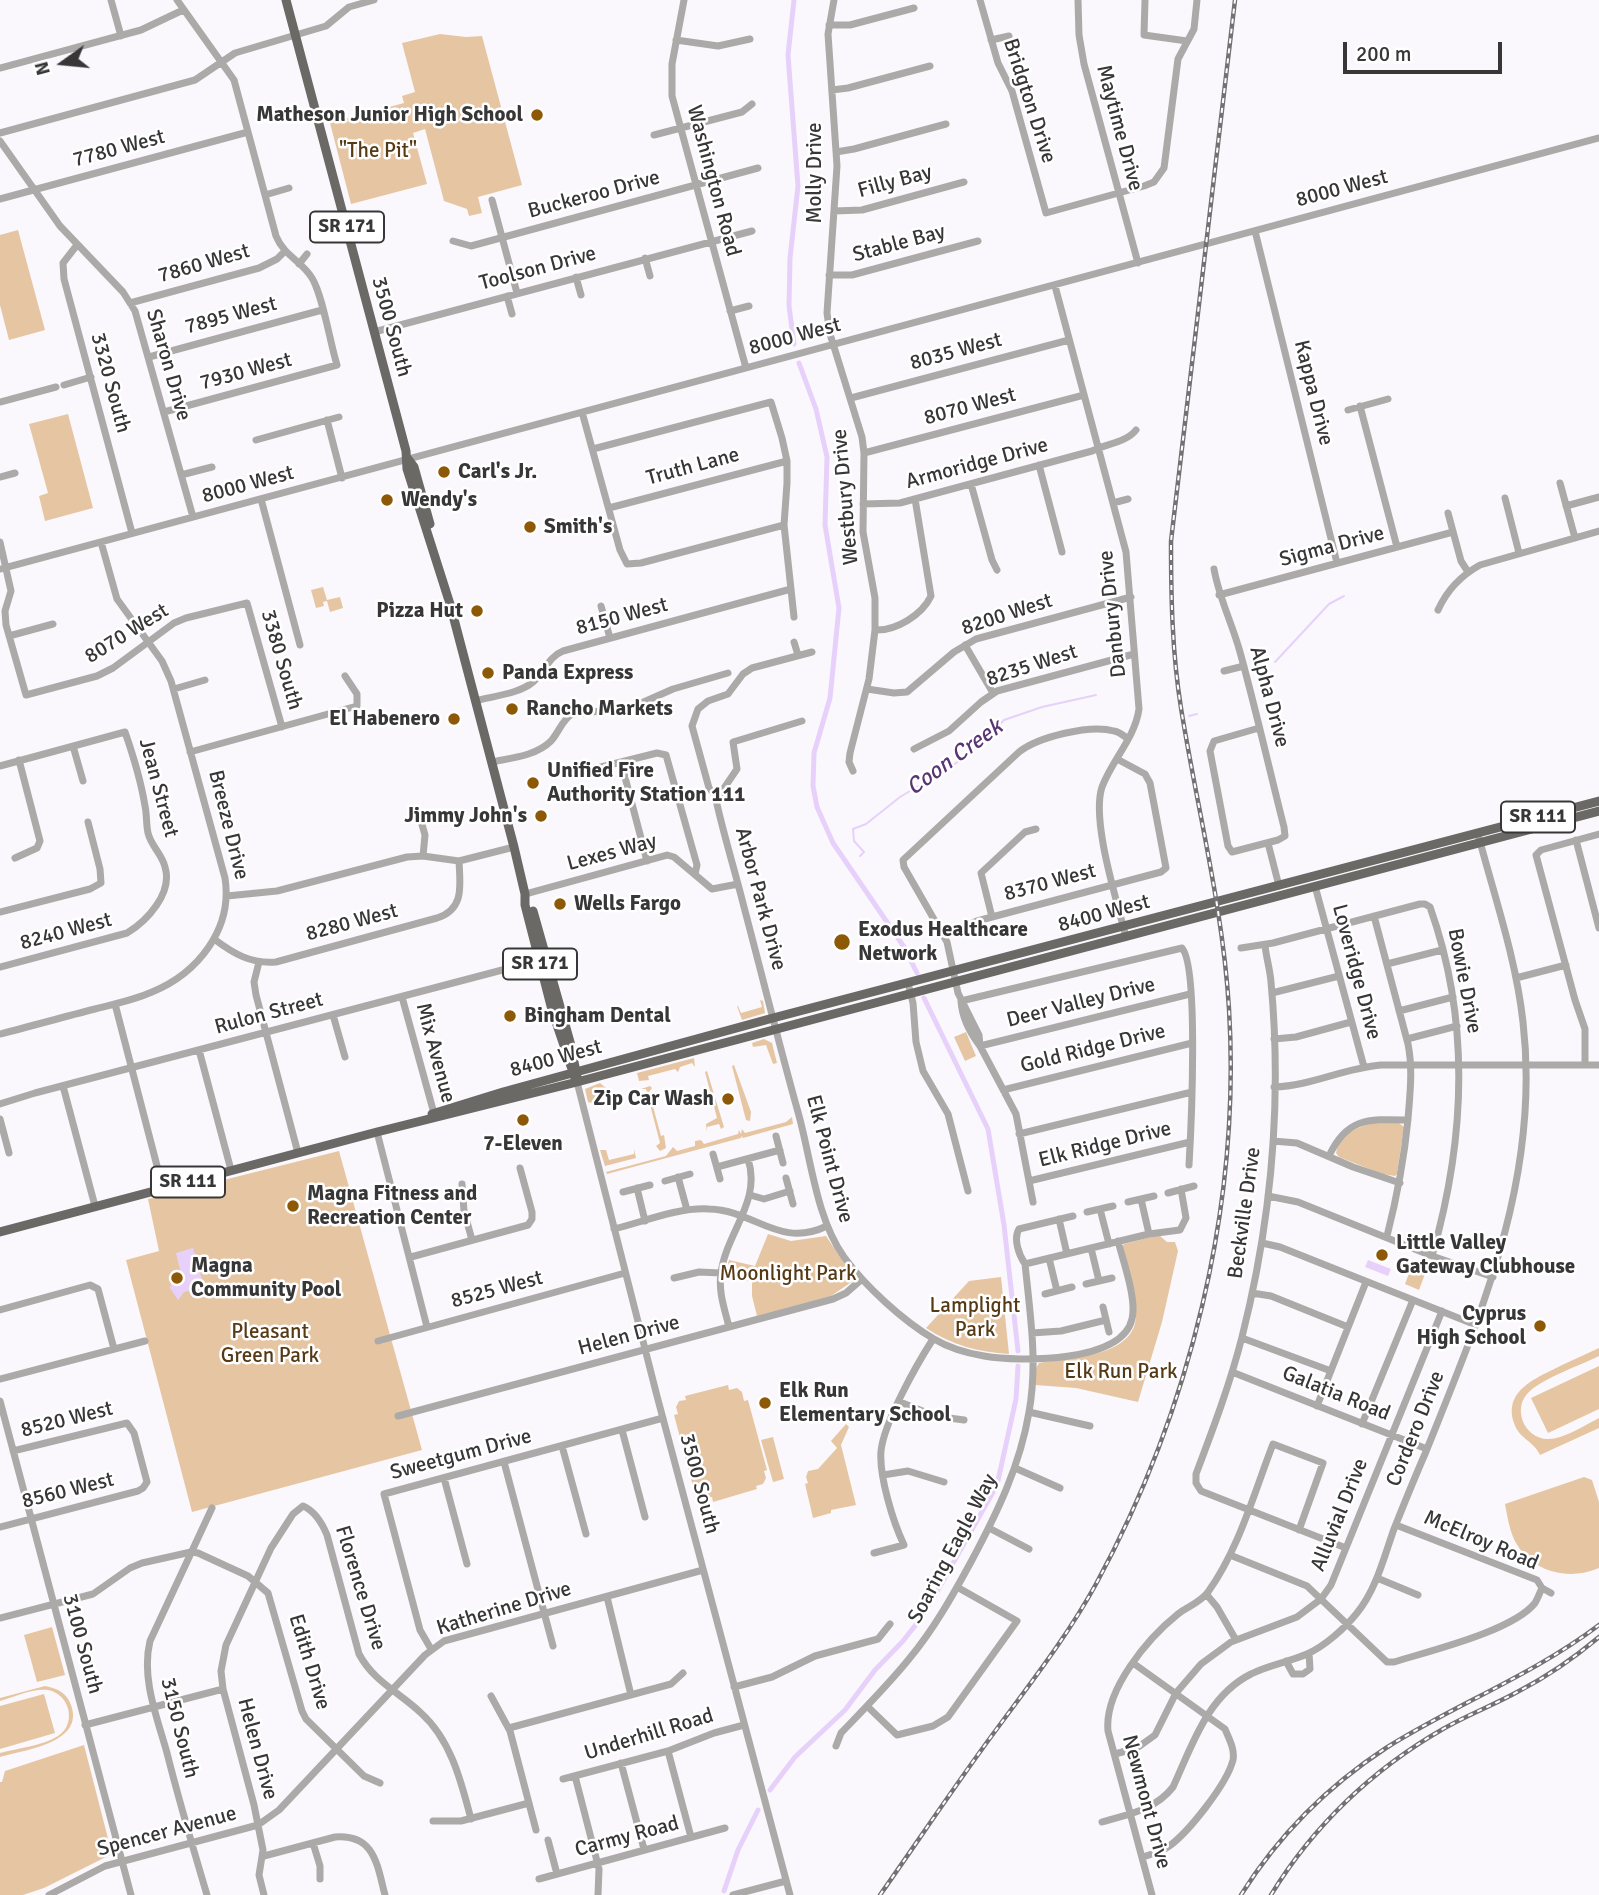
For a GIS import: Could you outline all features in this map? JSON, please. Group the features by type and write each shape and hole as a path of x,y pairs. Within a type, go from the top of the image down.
{"main road":[{"name":"3500 South","path":"286,0 408,459 414,467 434,540 434,550 514,847 525,905 575,1076"},
{"name":"8400 West","path":"575,1076 776,1028 911,993 954,977 1315,886 1599,801"},
{"name":"8400 West","path":"1125,932 1279,886 1599,810"},
{"name":"8400 West","path":"0,1232 377,1132 773,1018 908,983 954,977"}],"street":[{"path":"111,0 121,36"},
{"path":"177,0 234,80 276,236 284,252 312,276 322,310"},
{"path":"0,133 195,80 235,52 326,26 346,9 374,0"},
{"name":"Washington Road","path":"684,0 671,85 680,128 746,368"},
{"name":"Molly Drive","path":"833,345 827,313 835,211 836,152 829,25 834,0"},
{"name":"Bridgton Drive","path":"980,0 998,63 1012,91 1046,214 1119,194"},
{"name":"Maytime Drive","path":"1077,0 1081,51 1138,263"},
{"path":"1145,0 1144,35 1187,41"},
{"path":"1119,194 1154,182 1164,168 1178,59 1194,29 1197,0"},
{"path":"340,1 346,9"},
{"path":"829,25 850,25 914,8"},
{"path":"0,68 156,25 183,10"},
{"path":"991,40 1009,36"},
{"path":"676,40 718,46 750,39"},
{"path":"832,90 930,66"},
{"path":"654,135 742,111 752,104"},
{"path":"836,152 946,124"},
{"name":"7780 West","path":"0,199 248,132"},
{"name":"8000 West","path":"3,568 1599,138"},
{"name":"Sharon Drive","path":"0,141 60,226 114,282 130,303 139,321 193,517"},
{"name":"Buckeroo Drive","path":"453,242 471,246 758,168"},
{"name":"Filly Bay","path":"835,211 862,210 964,183"},
{"path":"265,195 289,188"},
{"path":"492,200 517,293"},
{"name":"Toolson Drive","path":"374,332 752,231"},
{"name":"Kappa Drive","path":"1255,231 1337,563"},
{"name":"Stable Bay","path":"829,275 852,275 978,242"},
{"name":"3320 South","path":"77,245 67,256 62,270 132,533"},
{"name":"7860 West","path":"130,303 259,268 284,252"},
{"path":"299,264 307,254"},
{"path":"645,258 650,276"},
{"path":"576,277 581,295"},
{"name":"Danbury Drive","path":"1055,286 1126,552 1131,597 1139,709 1135,726 1104,782 1100,802 1112,885 1125,932"},
{"path":"507,296 512,314"},
{"path":"730,311 749,306"},
{"name":"7895 West","path":"149,357 322,310"},
{"name":"7930 West","path":"164,412 337,365 322,310"},
{"name":"8035 West","path":"851,398 1069,340"},
{"name":"Westbury Drive","path":"833,345 851,398 864,453 863,532 875,598 876,630 867,689 849,753 853,771"},
{"path":"0,402 91,377"},
{"name":"8070 West","path":"864,453 1084,395"},
{"path":"1348,410 1388,399"},
{"path":"593,449 771,402 787,461 784,524 794,617"},
{"path":"1360,407 1397,547"},
{"path":"582,412 620,550 627,564 641,563 784,524"},
{"path":"256,440 339,417"},
{"path":"327,420 342,478"},
{"name":"Armoridge Drive","path":"863,504 887,505 971,484 1098,448 1127,438 1136,430"},
{"name":"Truth Lane","path":"609,508 787,461"},
{"path":"1039,465 1062,552"},
{"path":"181,475 212,467"},
{"path":"0,477 15,473"},
{"path":"1560,483 1575,538"},
{"path":"971,484 997,570"},
{"path":"1566,506 1599,497"},
{"path":"1505,498 1519,553"},
{"path":"261,499 300,645"},
{"path":"876,630 886,630 903,623 925,605 931,596 915,499"},
{"path":"1113,503 1128,499"},
{"path":"1448,513 1461,561 1468,572"},
{"path":"1438,610 1448,592 1468,572 1487,562 1599,531"},
{"name":"Sigma Drive","path":"1219,595 1453,532"},
{"path":"0,542 3,568 12,591 5,611 9,636 53,624"},
{"name":"Breeze Drive","path":"0,1034 115,1004 153,992 170,982 199,958 214,939 222,923 228,896 167,669 117,599 102,542"},
{"name":"Alpha Drive","path":"1214,569 1219,595 1244,666 1285,836 1268,843"},
{"name":"8150 West","path":"475,701 524,688 535,681 557,654 791,589"},
{"name":"8200 West","path":"867,689 907,692 965,645 991,634 1131,597"},
{"name":"8070 West","path":"9,636 26,695 97,676 186,618 247,603"},
{"name":"3380 South","path":"247,603 282,727"},
{"path":"601,606 610,638"},
{"path":"794,642 798,655"},
{"path":"965,645 993,693"},
{"name":"Arbor Park Drive","path":"773,1018 716,801 717,796 709,788 692,726 696,713 705,702 731,692 749,670 812,652"},
{"name":"8235 West","path":"914,749 949,731 993,693 1134,654"},
{"path":"1224,671 1244,666"},
{"path":"492,762 531,753 543,747 572,714 630,708 673,689 728,673"},
{"path":"190,752 357,706 358,699 353,685 345,676"},
{"path":"174,689 205,680"},
{"path":"717,796 737,769 733,742 802,721"},
{"path":"1259,728 1214,741 1210,751 1228,846 1232,852 1268,843 1279,886"},
{"path":"1033,1202 1014,1108 961,1012 952,957 944,936 902,863 989,779 1031,744 1089,730 1115,731 1128,739"},
{"name":"Jean Street","path":"73,746 125,732 144,798 148,833 166,867 162,892"},
{"path":"0,765 73,746 83,781"},
{"path":"597,768 660,752 664,754 668,759 695,857 695,874"},
{"name":"8370 West","path":"944,936 992,917 1160,872 1166,868 1150,783 1145,774 1117,759"},
{"path":"15,858 37,848 40,841 19,760"},
{"path":"621,762 646,861"},
{"path":"421,821 425,835 424,856"},
{"path":"0,912 90,889 101,883 88,822"},
{"path":"992,917 981,873 1025,832 1036,829"},
{"path":"1585,1064 1585,1029 1536,855 1541,850 1599,834"},
{"name":"Cordero Drive","path":"1102,1822 1151,1807 1173,1787 1207,1716 1228,1690 1250,1674 1309,1653 1328,1641 1358,1612 1377,1578 1476,1325 1504,1240 1516,1185 1524,1118 1526,1064 1516,978 1479,838"},
{"path":"1576,840 1595,898 1599,928"},
{"path":"228,896 262,895 398,859 424,856 459,862 514,847"},
{"name":"Lexes Way","path":"525,894 673,856 715,889 738,884"},
{"name":"8280 West","path":"259,962 285,960 444,916 459,900 459,862"},
{"name":"Loveridge Drive","path":"1315,886 1363,1067"},
{"name":"8240 West","path":"0,967 127,933 149,917 162,892"},
{"name":"Bowie Drive","path":"1241,948 1265,945 1420,904 1427,904 1432,909 1453,997 1460,1064 1454,1156 1443,1217 1432,1256"},
{"path":"1374,916 1407,1039 1411,1065 1408,1120 1400,1183 1387,1236"},
{"path":"214,939 240,957 259,962 254,982 298,1153"},
{"name":"Beckville Drive","path":"1248,1510 1200,1492 1195,1477 1242,1338 1262,1243 1273,1141 1274,1087 1272,993 1265,945"},
{"path":"961,1001 1176,948 1183,949 1190,994 1192,1043 1189,1165"},
{"path":"1387,964 1442,950"},
{"name":"Rulon Street","path":"0,1104 543,960"},
{"path":"1516,978 1566,965"},
{"path":"1272,993 1339,976"},
{"path":"908,983 922,1066 927,1080 948,1114 968,1191"},
{"name":"Deer Valley Drive","path":"980,1046 1190,994"},
{"name":"Mix Avenue","path":"402,997 434,1116"},
{"path":"1399,1011 1453,997"},
{"path":"115,1004 163,1189"},
{"path":"333,1014 345,1057"},
{"name":"Elk Point Drive","path":"773,1018 827,1226 845,1259 862,1279 933,1339 970,1353 1033,1359 1068,1356 1110,1345 1126,1332 1133,1313 1118,1241"},
{"path":"1274,1040 1351,1022"},
{"path":"1407,1039 1457,1026"},
{"name":"Gold Ridge Drive","path":"1003,1090 1192,1043"},
{"path":"199,1050 231,1170"},
{"path":"1274,1087 1296,1085 1363,1067 1460,1064 1599,1065"},
{"name":"3500 South","path":"575,1076 790,1895"},
{"path":"63,1086 95,1206"},
{"path":"1019,1134 1192,1093"},
{"path":"0,1119 9,1153"},
{"path":"1329,1156 1337,1138 1352,1126 1377,1119 1408,1120"},
{"path":"377,1132 427,1327"},
{"path":"776,1136 783,1163"},
{"path":"1273,1141 1297,1143 1400,1183"},
{"name":"Elk Ridge Drive","path":"1029,1181 1190,1142"},
{"path":"717,1167 780,1150"},
{"path":"713,1154 720,1179"},
{"path":"729,1327 721,1297 720,1273 750,1195 753,1178 748,1159"},
{"path":"411,1257 524,1226 532,1219 532,1212 520,1168"},
{"path":"665,1181 690,1174"},
{"path":"678,1177 687,1210"},
{"path":"786,1178 793,1204"},
{"path":"462,1184 464,1211 472,1240"},
{"path":"623,1192 650,1185"},
{"path":"1168,1193 1194,1186"},
{"path":"637,1188 645,1221"},
{"path":"1025,1264 1149,1234 1180,1230 1186,1218 1181,1189"},
{"path":"750,1195 764,1199 790,1191"},
{"path":"1128,1202 1154,1196"},
{"path":"1268,1196 1298,1202 1432,1256 1493,1277"},
{"path":"1141,1199 1149,1234"},
{"path":"1087,1212 1113,1206"},
{"path":"614,1230 687,1210 720,1209 788,1234 808,1234 827,1226"},
{"path":"1100,1209 1108,1244"},
{"path":"1067,1254 1059,1219 1073,1216"},
{"name":"Soaring Eagle Way","path":"836,1746 841,1733 910,1658 957,1587 989,1528 1015,1468 1029,1412 1033,1359 1025,1264 1019,1254 1017,1231 1059,1219"},
{"path":"1262,1243 1280,1247 1476,1325"},
{"path":"1091,1248 1099,1281"},
{"path":"1049,1258 1057,1291"},
{"path":"674,1278 699,1272 720,1273"},
{"name":"8525 West","path":"378,1340 625,1273"},
{"path":"1086,1284 1112,1278"},
{"name":"Helen Drive","path":"398,1416 833,1300 862,1279"},
{"path":"1317,1406 1366,1282"},
{"path":"0,1310 94,1286 98,1289 114,1349"},
{"path":"1045,1294 1072,1287"},
{"path":"1252,1293 1271,1296 1348,1327"},
{"path":"1362,1424 1413,1300"},
{"path":"1103,1307 1109,1332"},
{"name":"Alluvial Drive","path":"1115,1754 1137,1748 1155,1735 1176,1693 1201,1664 1236,1640 1297,1617 1321,1599 1331,1585 1441,1311"},
{"path":"1032,1333 1061,1331 1106,1320"},
{"path":"1242,1338 1331,1371"},
{"path":"874,1553 904,1545 883,1475 882,1443 933,1339"},
{"path":"0,1379 145,1340"},
{"name":"Galatia Road","path":"1232,1372 1427,1449"},
{"name":"3100 South","path":"0,1401 131,1895"},
{"path":"900,1402 935,1416 964,1420"},
{"path":"1029,1412 1090,1426"},
{"name":"Sweetgum Drive","path":"431,1649 420,1630 384,1494 663,1419"},
{"name":"8520 West","path":"13,1451 121,1423 128,1424 134,1433 147,1480 144,1487"},
{"path":"622,1430 645,1517"},
{"path":"1143,1857 1167,1849 1196,1820 1221,1784 1233,1760 1233,1746 1225,1729 1133,1663 1153,1636 1179,1613 1207,1595 1230,1555 1273,1444 1323,1463 1298,1530"},
{"path":"562,1446 586,1534"},
{"path":"504,1462 554,1646"},
{"path":"1015,1468 1060,1488"},
{"path":"883,1475 908,1471 944,1482"},
{"path":"443,1478 467,1564"},
{"name":"8560 West","path":"0,1527 138,1491 144,1487"},
{"name":"Helen Drive","path":"264,1895 259,1875 264,1856 223,1689 221,1671 226,1645 278,1535 293,1514 303,1506"},
{"name":"Florence Drive","path":"303,1506 309,1508 319,1520 327,1535 359,1654 372,1673 391,1691 427,1718 450,1754 471,1819"},
{"name":"3150 South","path":"207,1895 147,1677 147,1653 150,1641 212,1508"},
{"path":"1248,1510 1346,1548"},
{"name":"McElroy Road","path":"1396,1525 1537,1580 1542,1588 1551,1593"},
{"path":"989,1528 1029,1549"},
{"path":"0,1618 93,1594 135,1566 191,1552 206,1556 257,1582"},
{"path":"1230,1555 1307,1586 1387,1662 1492,1630 1509,1622 1534,1604 1542,1588"},
{"name":"Katherine Drive","path":"258,1825 279,1810 431,1649 450,1639 703,1570"},
{"path":"1377,1578 1418,1595"},
{"name":"Edith Drive","path":"257,1582 272,1600 302,1711 311,1726 363,1776 380,1783"},
{"path":"867,1706 897,1735 933,1727 948,1717 1017,1621 957,1587"},
{"path":"1207,1595 1236,1640"},
{"path":"607,1597 631,1695"},
{"path":"734,1687 772,1677 815,1656 878,1639 890,1624"},
{"path":"1286,1661 1293,1674 1303,1674 1310,1669 1309,1653"},
{"name":"Newmont Drive","path":"1133,1663 1117,1691 1108,1718 1108,1731 1153,1895"},
{"path":"509,1728 671,1684 683,1673"},
{"path":"85,1725 223,1689"},
{"path":"491,1696 509,1728 536,1829"},
{"name":"Underhill Road","path":"563,1779 668,1751 714,1733 744,1725"},
{"path":"668,1751 691,1837"},
{"path":"621,1763 645,1849"},
{"path":"575,1776 599,1870 598,1895"},
{"path":"433,1821 451,1823 529,1803"},
{"name":"Spencer Avenue","path":"49,1895 92,1871 258,1825"},
{"name":"Carmy Road","path":"539,1879 724,1828"},
{"path":"264,1856 341,1836 369,1847 376,1859 385,1895"},
{"path":"548,1840 557,1874"},
{"path":"313,1843 320,1866 320,1879"},
{"path":"733,1895 786,1881"}],"green space":[{"name":"\"The Pit\"","path":"440,34 482,36 522,185 478,197 482,213 469,216 467,209 444,201 425,129 413,133 427,184 351,204 330,123 404,103 402,96 415,92 402,43"},
{"path":"18,230 45,330 9,340 0,305 0,235"},
{"path":"68,414 93,508 45,521 39,496 48,493 29,424"},
{"path":"323,587 327,600 340,597 343,608 330,612 327,601 323,602 324,606 316,608 311,590"},
{"path":"760,1000 763,1001 765,1013 742,1020 737,1006 741,1013 762,1007"},
{"path":"966,1032 976,1056 965,1061 954,1037"},
{"path":"764,1039 772,1043 777,1063 773,1064 766,1045 753,1047 752,1043"},
{"path":"694,1058 695,1067 692,1063 680,1067 678,1072 675,1069 648,1076 649,1080 639,1081 637,1073"},
{"path":"734,1065 751,1112 750,1121 746,1120 732,1066"},
{"path":"707,1071 724,1127 721,1129 719,1124 707,1127 707,1132 706,1124 717,1118 705,1072"},
{"path":"600,1083 606,1088 597,1094 595,1104 588,1102 585,1089"},
{"path":"650,1086 652,1088 649,1092 666,1148 660,1151 656,1146 660,1143 646,1089 641,1089"},
{"path":"792,1117 793,1124 607,1174 606,1172 666,1156 673,1147 677,1151 695,1146 695,1141 701,1140 704,1144 738,1134 739,1130 741,1134 742,1129 745,1133 786,1122"},
{"path":"1373,1123 1399,1123 1404,1127 1395,1176 1382,1174 1339,1157 1336,1153 1345,1136"},
{"path":"634,1149 636,1158 605,1166 600,1150 606,1150 609,1160 634,1154"},
{"name":"Pleasant Green Park","path":"339,1151 422,1450 192,1512 126,1260 159,1251 148,1199"},
{"name":"Moonlight Park","path":"768,1234 791,1241 826,1236 853,1276 853,1281 831,1296 757,1316 752,1296 752,1281 724,1278 729,1260 755,1266"},
{"name":"Elk Run Park","path":"1159,1235 1167,1242 1175,1242 1178,1251 1162,1322 1138,1402 1076,1388 1035,1385 1039,1363 1100,1352 1126,1339 1134,1327 1136,1312 1122,1247 1124,1244"},
{"path":"1414,1260 1428,1266 1419,1290 1405,1284"},
{"name":"Lamplight Park","path":"1001,1277 1009,1354 966,1347 926,1328 969,1281"},
{"path":"1599,1348 1599,1356 1544,1381 1524,1398 1521,1405 1523,1421 1532,1434 1540,1438 1561,1437 1599,1418 1599,1428 1540,1455 1516,1428 1512,1412 1513,1402 1532,1381"},
{"path":"1599,1366 1599,1409 1548,1433 1531,1398"},
{"path":"728,1385 729,1390 737,1388 742,1392 744,1401 748,1400 767,1470 764,1471 766,1478 763,1484 756,1486 757,1489 713,1502 712,1497 705,1499 699,1496 698,1489 694,1490 674,1415 678,1414 676,1407 679,1401 686,1400 685,1396"},
{"path":"846,1424 849,1427 841,1445 856,1505 831,1510 831,1513 813,1518 805,1484 808,1483 808,1471 818,1469 837,1448 831,1441"},
{"path":"773,1437 784,1479 773,1482 761,1440"},
{"path":"1584,1477 1592,1480 1599,1502 1599,1568 1574,1574 1538,1565 1528,1558 1513,1537 1505,1504"},
{"path":"52,1627 65,1675 37,1682 24,1635"},
{"path":"45,1686 54,1688 67,1697 73,1718 69,1728 50,1743 0,1757 0,1753 45,1742 64,1731 68,1724 68,1710 62,1697 56,1693 36,1690 0,1701 0,1698"},
{"path":"44,1694 55,1733 0,1749 0,1706"},
{"path":"84,1745 112,1854 44,1888 23,1895 0,1895 0,1782 5,1771"}],"shaded area":[{"path":"193,1248 204,1287 184,1292 178,1300 170,1288 173,1277 183,1281 176,1253"},
{"path":"1368,1260 1391,1269 1388,1276 1365,1267"}],"waterway":[{"path":"794,0 788,55 798,186 790,258 789,306 794,344"},
{"path":"799,363 816,409 827,457 825,525 839,608 830,698 814,753 813,786 817,807 833,843 904,947 917,973"},
{"name":"Coon Creek","path":"1275,662 1329,604 1344,596"},
{"name":"Coon Creek","path":"860,856 864,852 854,841 853,829 866,824 900,797 952,766 980,745 1004,720 1042,707 1096,695"},
{"name":"Coon Creek","path":"1189,716 1197,714"},
{"path":"924,998 988,1129 1004,1225 1018,1351"},
{"path":"770,1790 795,1757 845,1710 875,1670 903,1641 939,1588 997,1485 1016,1399 1018,1366"},
{"path":"724,1891 738,1850 758,1810"}],"railway":[{"path":"880,1895 1060,1642 1096,1584 1129,1518 1158,1449 1183,1378 1202,1306 1217,1232 1231,1083 1229,1009 1215,895 1178,687 1171,541 1235,0"},
{"path":"1241,1895 1255,1873 1288,1833 1324,1796 1365,1763 1413,1732 1548,1659 1599,1625"},
{"path":"1271,1895 1325,1823 1346,1801 1392,1762 1443,1729 1540,1679 1599,1637"}],"place":[{"name":"Matheson Junior High School","path":"537,115"},
{"name":"Carl's Jr.","path":"444,472"},
{"name":"Wendy's","path":"387,500"},
{"name":"Smith's","path":"530,527"},
{"name":"Pizza Hut","path":"477,611"},
{"name":"Panda Express","path":"488,673"},
{"name":"Rancho Markets","path":"512,709"},
{"name":"El Habenero","path":"454,719"},
{"name":"Unified Fire Authority Station 111","path":"533,783"},
{"name":"Jimmy John's","path":"541,816"},
{"name":"Wells Fargo","path":"560,904"},
{"name":"Exodus Healthcare Network","path":"842,942"},
{"name":"Bingham Dental","path":"510,1016"},
{"name":"Zip Car Wash","path":"728,1099"},
{"name":"7-Eleven","path":"523,1120"},
{"name":"Magna Fitness and Recreation Center","path":"293,1206"},
{"name":"Little Valley Gateway Clubhouse","path":"1382,1255"},
{"name":"Magna Community Pool","path":"177,1278"},
{"name":"Cyprus High School","path":"1540,1326"},
{"name":"Elk Run Elementary School","path":"765,1403"}]}
